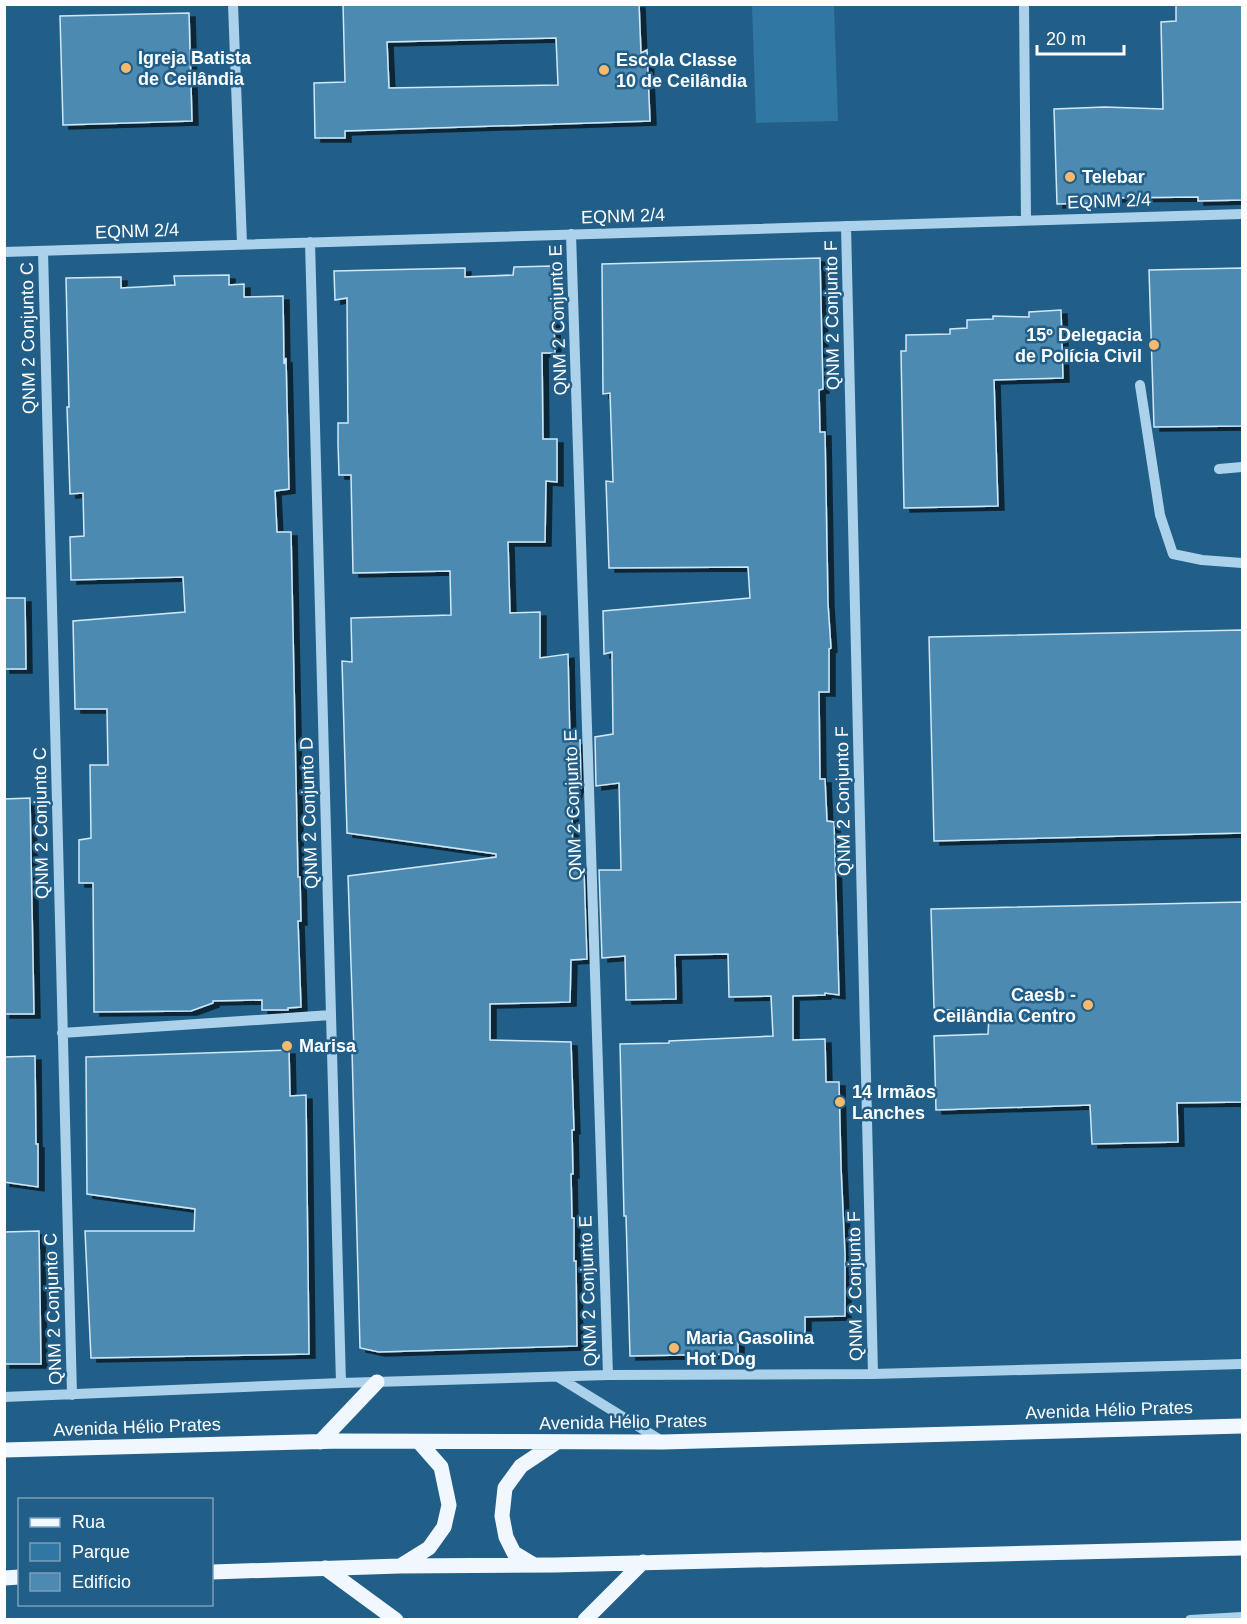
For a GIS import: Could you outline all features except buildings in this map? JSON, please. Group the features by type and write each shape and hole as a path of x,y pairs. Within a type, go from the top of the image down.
{"main road":[{"path":"320,1442 377,1382"},
{"name":"Avenida Hélio Prates","path":"4,1450 320,1442 663,1442 1242,1426"},
{"path":"400,1566 429,1548 444,1527 449,1505 441,1467 419,1442"},
{"path":"534,1565 514,1553 506,1537 502,1516 506,1488 521,1466 557,1442"},
{"path":"213,1572 1242,1548"},
{"path":"585,1620 643,1562"},
{"path":"325,1568 396,1620"}],"street":[{"path":"233,4 242,244"},
{"path":"1024,4 1026,220"},
{"name":"EQNM 2/4","path":"4,252 1242,214"},
{"name":"QNM 2 Conjunto F","path":"846,226 873,1374"},
{"name":"QNM 2 Conjunto E","path":"571,234 608,1375"},
{"name":"QNM 2 Conjunto D","path":"310,242 341,1383"},
{"name":"QNM 2 Conjunto C","path":"43,251 72,1395"},
{"path":"1140,385 1160,515 1173,554 1202,560 1242,563"},
{"path":"1220,469 1242,467"},
{"path":"62,1033 331,1015"},
{"path":"4,1397 608,1375 873,1374 1242,1364"},
{"path":"557,1377 663,1442"},
{"path":"1190,1620 1242,1617"}],"green space":[{"path":"752,5 834,5 838,121 756,123"}],"place":[{"name":"Igreja Batista de Ceilândia","path":"126,68"},
{"name":"Escola Classe 10 de Ceilândia","path":"604,70"},
{"name":"Telebar","path":"1070,177"},
{"name":"15º Delegacia de Polícia Civil","path":"1154,345"},
{"name":"Caesb - Ceilândia Centro","path":"1088,1005"},
{"name":"Marisa","path":"287,1046"},
{"name":"14 Irmãos Lanches","path":"840,1102"},
{"name":"Maria Gasolina Hot Dog","path":"674,1348"}]}
